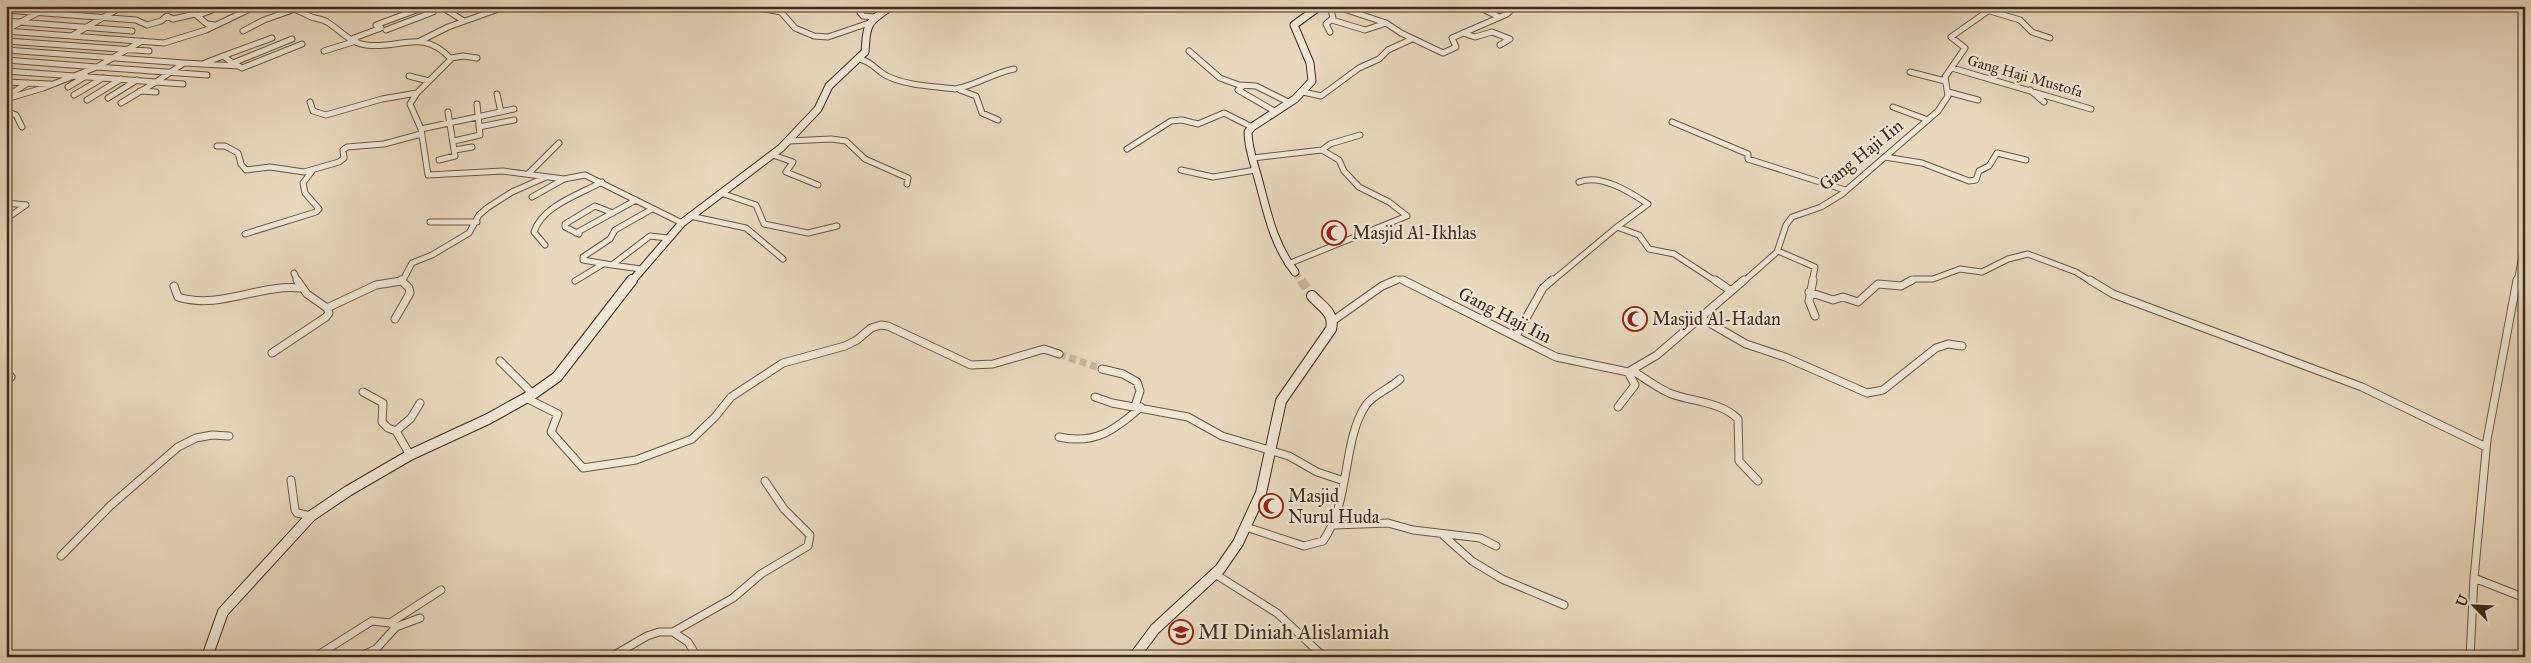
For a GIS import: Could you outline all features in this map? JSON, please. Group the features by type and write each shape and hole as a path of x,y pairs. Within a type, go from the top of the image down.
{"street":[{"path":"6,30 50,6"},
{"path":"96,6 121,7"},
{"path":"6,10 136,20 148,25 160,21 166,16 171,19 223,6"},
{"path":"6,30 170,42 216,25 256,6"},
{"path":"284,6 326,21 340,33 373,46 402,41 420,41 435,44 451,58"},
{"path":"392,33 376,25 427,6"},
{"path":"420,41 464,21 507,6"},
{"path":"856,6 863,16 872,20"},
{"path":"754,7 781,12 795,28 805,34 828,37 872,20 892,6"},
{"path":"1294,272 1273,233 1248,137 1252,127 1290,103 1304,92 1312,81 1313,76 1294,25 1320,6"},
{"path":"1330,6 1333,13 1332,20 1326,24 1330,32"},
{"path":"1335,6 1386,23 1436,51 1445,52 1456,46 1451,39 1499,17 1515,6"},
{"path":"1978,100 1948,92 1945,77 1965,48 1951,37 1995,6"},
{"path":"7,71 121,7"},
{"path":"439,7 464,21"},
{"path":"1481,8 1499,17"},
{"path":"191,9 207,24 216,25"},
{"path":"243,31 264,20 296,9"},
{"path":"1990,11 2020,20 2032,32 2050,38"},
{"path":"324,51 433,12"},
{"path":"207,657 223,612 304,515 348,491 408,453 488,418 530,396 564,370 641,269 682,223 694,217 721,193 773,155 822,104 829,86 859,59 866,50 865,33 872,20"},
{"path":"1332,20 1365,30 1386,23"},
{"path":"6,21 132,31"},
{"path":"1463,33 1474,37 1492,32 1510,39 1500,45"},
{"path":"201,65 272,38"},
{"path":"1304,92 1322,96 1359,68 1379,60 1388,50 1412,38"},
{"path":"232,62 292,39"},
{"path":"6,40 149,51"},
{"path":"6,99 97,67 142,41"},
{"path":"6,50 201,65 239,66 242,68 302,44"},
{"path":"1188,51 1215,75 1242,86 1256,86 1290,103"},
{"path":"223,56 239,66"},
{"path":"477,58 463,56 451,58 417,93 410,107 425,146 428,175 484,171 529,173 564,179"},
{"path":"859,59 869,61 874,69 896,78 958,89 976,96 982,113 998,120"},
{"path":"6,60 207,75"},
{"path":"134,102 123,102 184,63"},
{"name":"Gang Haji Mustofa","path":"1952,68 2029,89 2091,109"},
{"path":"958,89 998,72 1014,69"},
{"path":"7,71 183,84"},
{"path":"1910,72 1945,81"},
{"path":"68,87 86,76"},
{"path":"409,76 429,81"},
{"path":"74,95 104,77"},
{"path":"87,100 121,79"},
{"path":"108,98 138,80"},
{"path":"6,82 51,84"},
{"path":"6,92 12,92 28,83"},
{"path":"1242,86 1238,90 1276,112"},
{"path":"2029,89 2044,102"},
{"path":"140,91 156,92"},
{"name":"Gang Haji Iin","path":"1778,251 1787,222 1791,218 1799,212 1821,207 1863,178 1945,103 1948,92"},
{"path":"310,102 313,111 326,115 382,99 417,93"},
{"path":"497,94 501,112"},
{"path":"454,141 480,136 477,104"},
{"path":"1893,107 1928,120"},
{"path":"217,146 225,146 238,153 244,170 270,167 301,172 312,171 340,162 344,158 343,150 348,147 384,144 450,123 514,109"},
{"path":"6,112 16,116 22,127"},
{"path":"439,160 454,157 454,141 448,112"},
{"path":"1127,149 1174,120 1198,124 1224,113 1252,127"},
{"path":"479,127 514,120"},
{"path":"1672,122 1713,138 1725,146 1748,154 1748,160 1845,190"},
{"path":"1253,158 1322,150 1330,144 1360,135"},
{"path":"788,141 831,138 846,142 864,159 908,178 907,184"},
{"path":"529,173 559,143"},
{"path":"455,150 472,147"},
{"path":"1288,264 1407,216 1393,204 1364,190 1349,180 1342,170 1339,160 1322,150"},
{"path":"1885,157 1922,163 1969,182 1976,180 1979,171 1989,166 1997,154 2002,153 2026,160"},
{"path":"773,155 793,162 786,172 818,186"},
{"path":"1180,170 1213,177 1256,170"},
{"path":"245,234 318,210 305,193 303,183 312,171"},
{"path":"532,197 564,179 585,175 682,223"},
{"path":"401,281 412,263 432,254 473,229 483,211 520,187 549,176"},
{"path":"1516,336 1543,288 1648,204 1613,184 1602,184 1588,178 1579,182"},
{"path":"546,245 534,232 536,223 551,210 602,182"},
{"path":"721,193 756,205 764,224 808,233 837,226"},
{"path":"613,213 593,207 565,224 565,227 577,234 636,200"},
{"path":"6,203 26,205 7,218"},
{"path":"641,269 588,262 583,260 583,256 610,239 615,230 652,209"},
{"path":"694,217 746,228 758,236 783,259"},
{"path":"430,222 438,220 477,222"},
{"path":"1617,227 1639,235 1649,250 1674,254 1731,290"},
{"path":"612,265 650,236 656,234 668,238"},
{"path":"2470,657 2486,447 2525,240"},
{"path":"1630,371 1657,355 1778,251 1813,265 1815,270 1809,292 1809,301 1815,316"},
{"path":"1809,292 1833,300 1843,297 1858,302 1878,284 1903,285 1915,279 1933,278 1960,269 1982,272 2022,255 2032,255 2076,272 2114,294 2362,387 2486,447"},
{"path":"575,281 603,264"},
{"path":"272,352 326,317 329,312 327,308 312,300 300,288 294,273"},
{"name":"Gang Haji Iin","path":"1334,320 1382,286 1400,279 1556,357 1630,371"},
{"path":"327,308 376,285 401,281 410,288 410,293 395,320"},
{"path":"174,286 178,297 186,301 195,302 255,293 276,286 300,288"},
{"path":"1134,657 1165,620 1215,574 1232,554 1249,528 1272,452 1276,416 1280,402 1327,336 1334,320 1312,296"},
{"path":"1701,318 1746,344 1785,357 1867,393 1883,390 1936,348 1948,344 1962,346"},
{"path":"500,360 530,396 558,414 551,432 584,468 636,460 692,440 715,417 731,397 783,363 845,346 857,340 871,328 881,325 890,326 900,333 971,365 993,364 1044,349 1059,354"},
{"path":"6,370 11,377 6,382"},
{"path":"1058,437 1075,441 1099,438 1120,426 1138,407 1140,389 1138,384 1128,376 1102,370"},
{"path":"1618,408 1635,385 1630,371"},
{"path":"1630,371 1668,393 1724,409 1735,415 1738,419 1739,461 1758,481"},
{"path":"1249,528 1296,544 1312,546 1323,541 1334,525 1352,440 1365,406 1375,394 1400,379"},
{"path":"363,392 383,403 382,422 388,428 396,431 400,442 408,453"},
{"path":"1095,397 1112,403 1183,415 1222,436 1289,456 1310,469 1344,481"},
{"path":"396,431 411,418 420,404"},
{"path":"61,556 110,506 178,447 196,438 229,436"},
{"path":"291,480 294,508 304,515"},
{"path":"673,632 733,598 761,574 808,546 810,535 784,509 765,480"},
{"path":"1334,525 1388,522 1413,530 1480,538 1496,546"},
{"path":"1443,535 1472,561 1502,579 1564,605"},
{"path":"1215,574 1277,613 1324,657"},
{"path":"2477,580 2525,598"},
{"path":"359,657 376,649 393,625 441,590"},
{"path":"315,657 368,622 376,620 393,625 420,618"},
{"path":"611,657 647,636 659,632 673,632 682,636 691,644 697,657"}],"tunnel":[{"path":"1295,272 1302,282"},
{"path":"1301,280 1312,296"},
{"path":"1059,354 1102,369"}],"place":[{"name":"Masjid Al-Ikhlas","path":"1334,233"},
{"name":"Masjid Al-Hadan","path":"1635,319"},
{"name":"Masjid Nurul Huda","path":"1271,506"},
{"name":"MI Diniah Alislamiah","path":"1181,632"}]}
